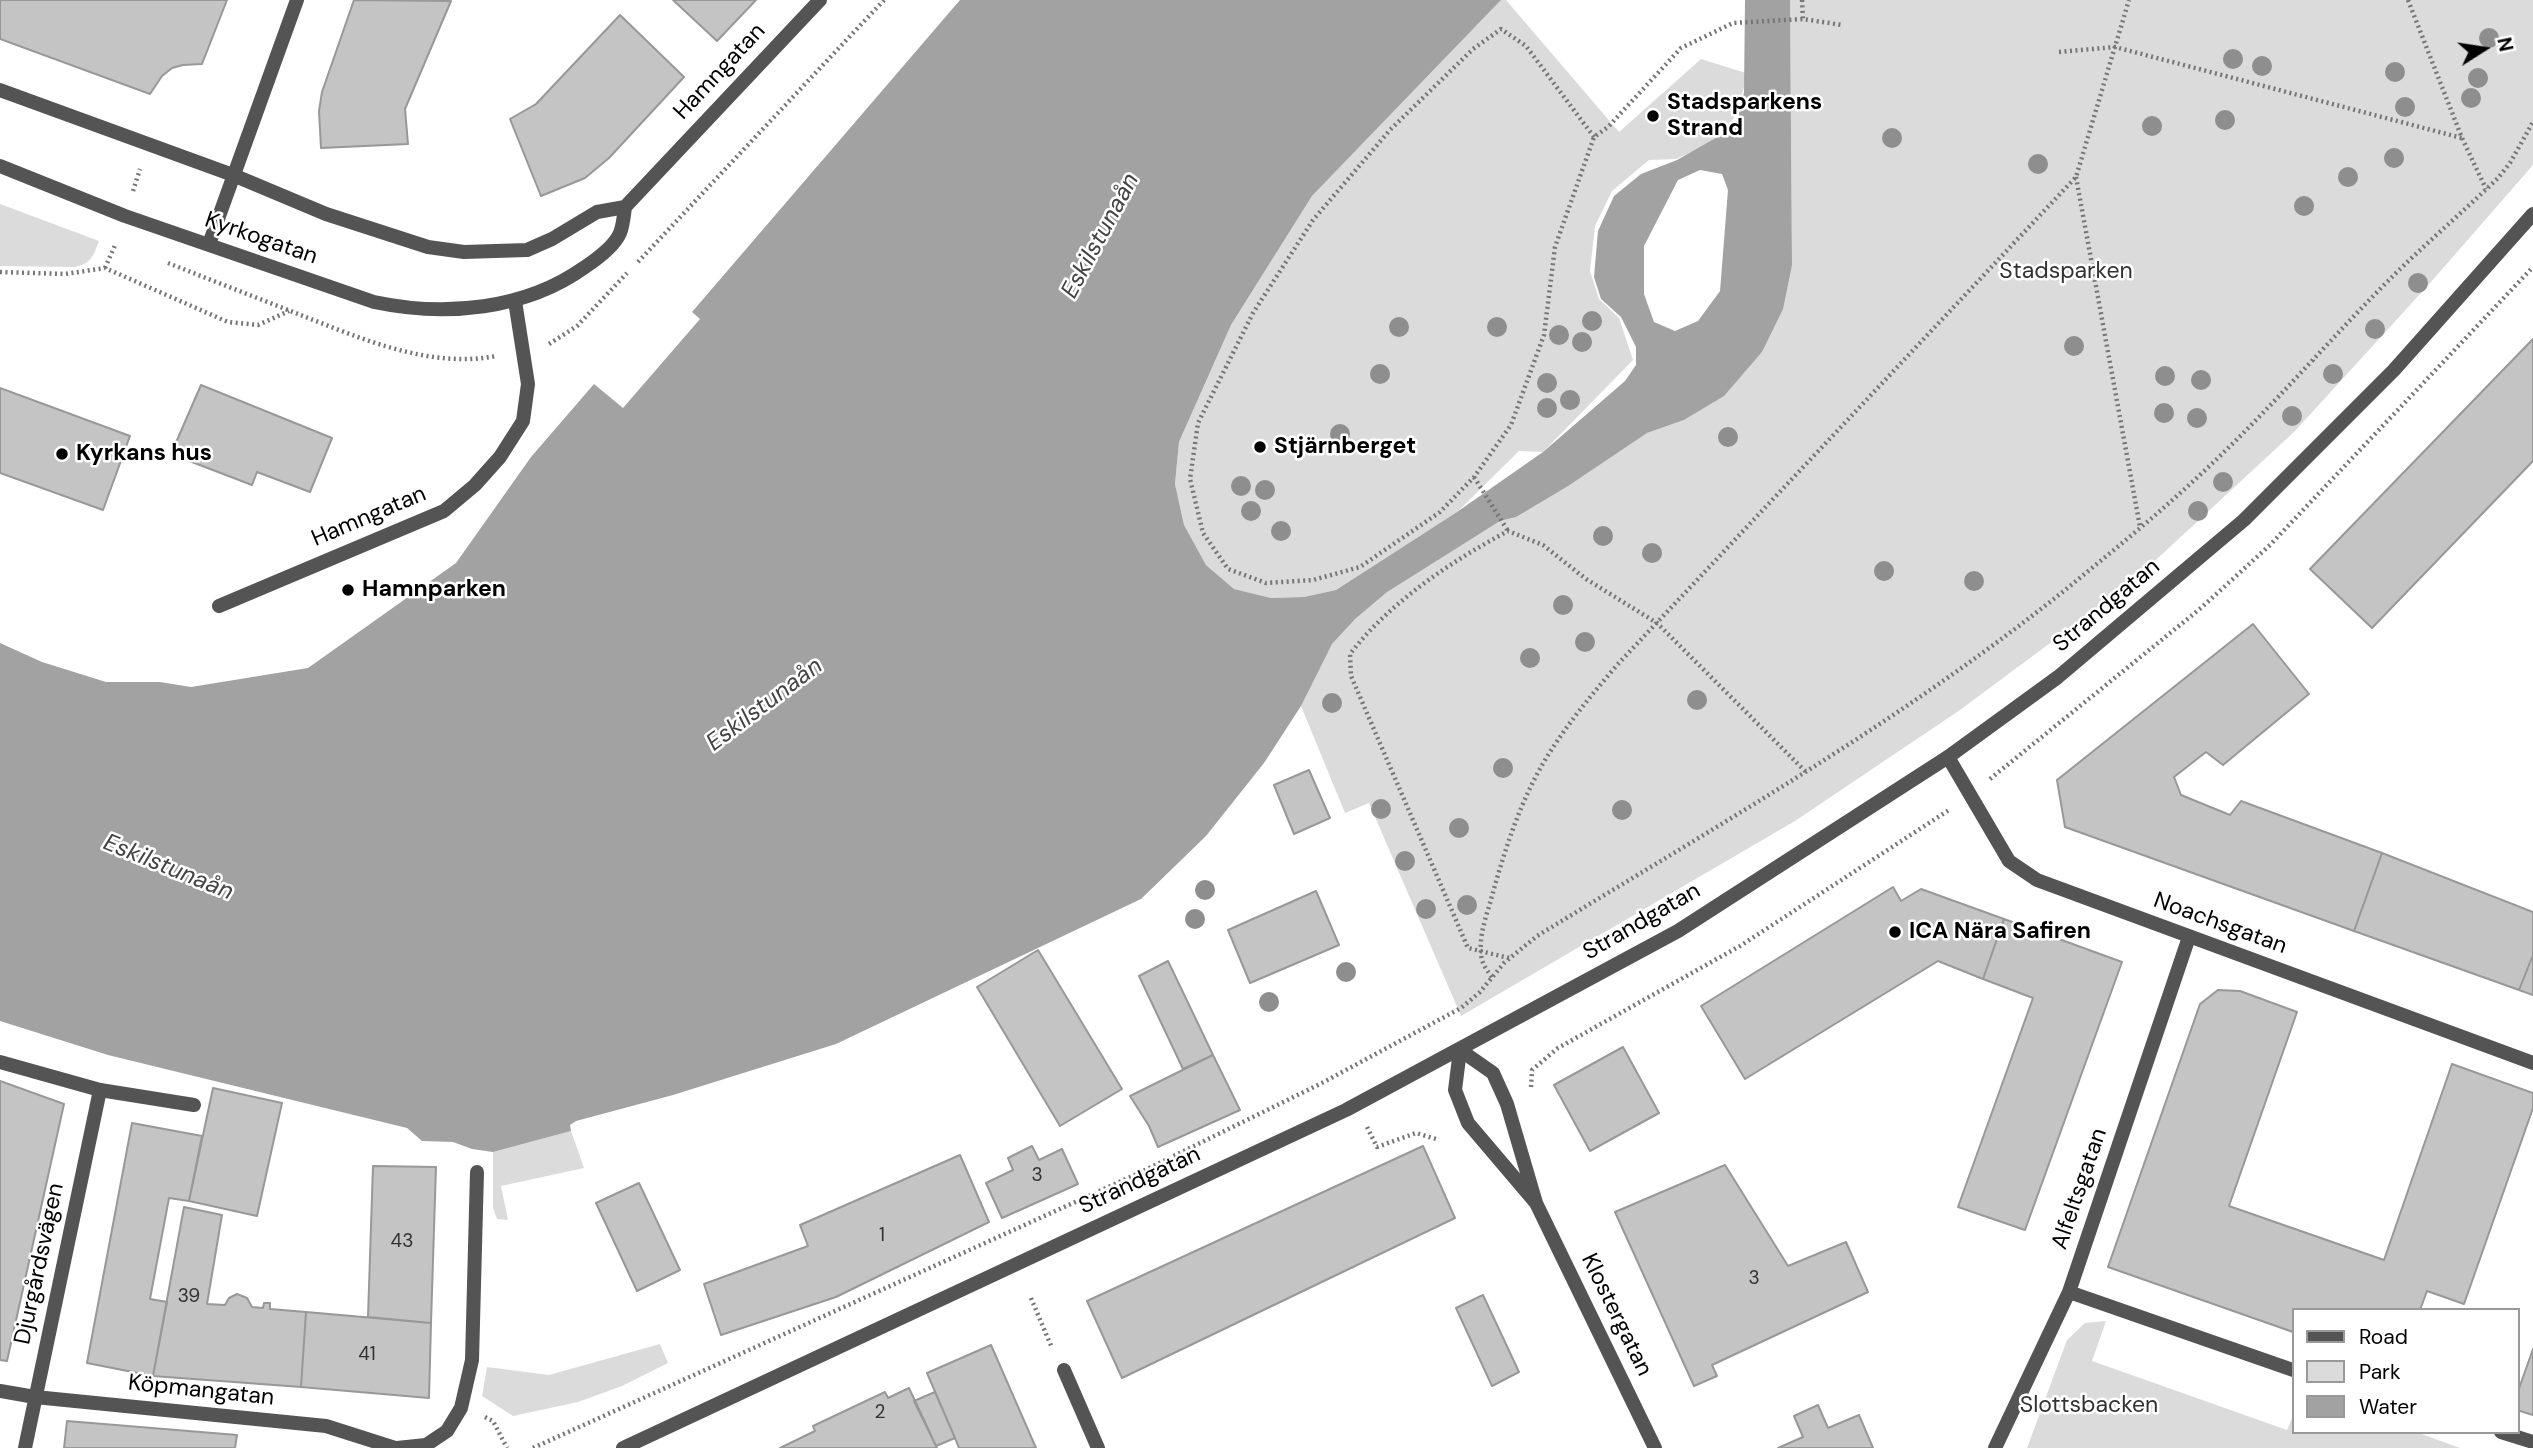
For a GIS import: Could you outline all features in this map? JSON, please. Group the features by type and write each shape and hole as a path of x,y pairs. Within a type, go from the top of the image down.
{"street":[{"path":"209,244 297,0"},
{"name":"Hamngatan","path":"219,606 444,511 475,485 500,457 523,421 528,384 515,301 572,277 599,257 620,234 625,207 820,0"},
{"name":"Kyrkogatan","path":"0,90 233,175 326,214 428,247 464,252 527,250 597,212 625,207"},
{"name":"Kyrkogatan","path":"0,166 125,216 374,302 408,310 489,306 515,301"},
{"name":"Strandgatan","path":"623,1448 1346,1110 1678,931 1948,757 2058,677 2244,520 2394,370 2533,214"},
{"name":"Noachsgatan","path":"1948,757 2010,861 2037,880 2533,1063"},
{"name":"Alfeltsgatan","path":"1995,1448 2069,1292 2189,937"},
{"name":"Klostergatan","path":"1536,1203 1468,1123 1455,1090 1460,1050 1493,1073 1507,1104 1536,1203 1655,1448"},
{"path":"0,1062 100,1090 194,1105"},
{"name":"Djurgårdsvägen","path":"25,1448 100,1090"},
{"name":"Köpmangatan","path":"0,1391 35,1397 326,1426 396,1448 426,1445 447,1431 461,1408 472,1360 477,1172"},
{"path":"2069,1292 2292,1370"},
{"path":"1064,1370 1098,1448"},
{"path":"2507,1434 2533,1442"}],"path":[{"path":"1802,0 1803,19"},
{"path":"1492,978 1483,964 1480,950 1483,927 1504,852 1537,775 1582,705 2076,177 2129,0"},
{"path":"2408,0 2462,138 2487,189"},
{"path":"1594,136 1526,46 1501,29 1473,49 1390,130 1313,220 1253,313 1198,423 1190,479 1203,533 1228,569 1266,583 1313,580 1360,567 1440,512 1474,477 1510,425 1544,335 1555,247 1594,136 1608,127 1681,48 1733,23 1803,19 1842,25"},
{"path":"2059,52 2115,47 2462,138"},
{"path":"533,1448 1229,1130 1461,1008 1480,992 1510,958 1537,936 1806,772 1929,691 2013,630 2140,527 2224,452 2390,279 2487,189 2510,163 2533,122"},
{"path":"125,216 148,145"},
{"path":"2076,177 2140,527"},
{"path":"105,268 116,243"},
{"path":"0,272 65,274 105,268 228,322 258,325 290,311"},
{"path":"1474,477 1508,531 1543,545 1586,579 1657,623 1806,772"},
{"path":"1508,531 1467,553 1402,602 1367,632 1350,654 1351,676 1468,948 1510,958"},
{"path":"1530,1094 1532,1070 1558,1048"},
{"path":"1031,1298 1058,1362 1064,1370"},
{"path":"461,1408 494,1421 507,1448"}],"green space":[{"path":"1501,0 1506,0 1619,132 1701,59 1749,74 1727,136 1676,159 1649,160 1612,191 1595,226 1590,271 1599,299 1619,318 1633,360 1543,452 1519,451 1457,512 1336,590 1304,597 1271,598 1234,589 1206,565 1184,525 1175,484 1179,442 1231,325 1312,196"},
{"name":"Stadsparken","path":"1790,0 2533,0 2533,165 2295,431 2131,583 1960,710 1795,821 1461,1016 1369,803 1345,813 1301,706 1332,644 1366,608 1433,561 1500,521 1516,517 1647,433 1684,420 1723,396 1762,352 1792,265"},
{"path":"0,204 99,241 93,255 88,262 74,267 0,266"},
{"path":"571,1131 584,1168 501,1186 508,1220 497,1219 493,1208 493,1152"},
{"name":"Slottsbacken","path":"2106,1321 2092,1361 2287,1430 2292,1418 2292,1434 2422,1434 2460,1448 2027,1448 2067,1340 2085,1323"},
{"path":"660,1344 668,1363 622,1386 578,1402 513,1416 482,1396 487,1367 549,1375"}],"water":[{"name":"Eskilstunaån","path":"960,0 1501,0 1312,196 1231,325 1179,442 1175,484 1184,525 1206,565 1234,589 1271,598 1304,597 1336,590 1457,512 1543,452 1625,381 1636,365 1636,347 1621,317 1601,299 1594,277 1598,231 1614,196 1641,174 1677,160 1721,135 1738,118 1744,92 1745,0 1790,0 1792,265 1783,309 1762,352 1724,396 1684,420 1647,433 1568,486 1516,517 1500,521 1387,592 1355,619 1332,644 1301,706 1264,763 1206,836 1141,899 836,1044 673,1095 576,1121 570,1125 571,1131 493,1152 472,1149 453,1142 422,1141 407,1128 108,1055 0,1021 0,643 42,662 106,682 160,682 191,687 308,668 456,563 531,457 594,384 623,408 700,319 692,312","holes":["1700,170 1722,174 1728,190 1720,291 1698,321 1675,331 1654,322 1644,294 1644,246 1678,180"]}],"building":[{"path":"0,0 227,0 202,64 172,68 162,76 150,94 0,39"},
{"path":"354,0 451,1 405,109 408,144 321,148 319,111 322,92"},
{"path":"673,0 756,0 717,41"},
{"path":"620,15 684,77 609,158 585,178 541,196 510,119 536,104"},
{"path":"2533,339 2533,461 2372,628 2310,569"},
{"path":"201,385 332,438 310,492 257,472 252,485 171,454"},
{"name":"Kyrkans hus","path":"0,388 130,436 103,510 0,473"},
{"path":"2253,624 2309,694 2223,765 2206,752 2174,777 2181,795 2230,815 2241,801 2382,853 2354,931 2065,827 2057,780"},
{"path":"1309,770 1330,818 1294,834 1274,785"},
{"path":"2382,853 2533,912 2533,955 2519,990 2354,931"},
{"path":"1893,887 1901,901 1921,889 2004,919 1983,979 1938,961 1745,1079 1701,1006"},
{"path":"1316,891 1339,945 1250,983 1228,930"},
{"path":"2004,919 2122,962 2025,1230 1958,1207 2033,998 1983,979"},
{"path":"1038,950 1122,1089 1060,1126 977,987"},
{"path":"2533,955 2533,995 2519,990"},
{"path":"1168,961 1213,1055 1183,1069 1139,976"},
{"path":"2218,990 2240,991 2297,1012 2229,1206 2384,1260 2452,1064 2533,1093 2533,1108 2464,1304 2427,1291 2421,1308 2292,1308 2292,1332 2108,1267 2200,1004"},
{"path":"1623,1047 1659,1113 1590,1151 1554,1085"},
{"path":"1213,1055 1240,1110 1158,1147 1149,1126 1130,1096"},
{"path":"0,1081 64,1104 7,1361 0,1360"},
{"path":"213,1088 282,1103 257,1216 189,1201"},
{"path":"132,1123 202,1136 189,1201 169,1198 150,1299 167,1302 153,1376 87,1363"},
{"path":"1032,1146 1039,1160 1062,1149 1078,1184 1002,1218 986,1183 1013,1170 1008,1158"},
{"path":"1423,1146 1455,1218 1122,1378 1087,1301"},
{"path":"960,1155 989,1222 836,1297 721,1335 704,1284 808,1246 800,1225"},
{"path":"1725,1165 1788,1266 1846,1242 1868,1292 1712,1365 1717,1376 1694,1386 1615,1212"},
{"path":"373,1166 436,1167 431,1323 368,1317"},
{"path":"639,1183 680,1270 637,1291 596,1203"},
{"path":"184,1207 222,1215 207,1304 225,1305 229,1298 237,1294 247,1298 252,1307 263,1308 264,1303 270,1303 270,1309 306,1312 301,1387 153,1376"},
{"path":"1483,1295 1519,1372 1492,1386 1456,1308"},
{"path":"306,1312 431,1323 429,1398 301,1387"},
{"path":"991,1345 1036,1448 959,1448 927,1373"},
{"path":"2533,1349 2533,1415 2519,1411 2519,1388"},
{"path":"909,1388 937,1448 780,1448 815,1431 813,1426 885,1392 888,1398"},
{"path":"935,1392 955,1438 936,1446 914,1401"},
{"path":"1818,1405 1828,1428 1859,1415 1873,1448 1778,1448 1803,1437 1794,1416"},
{"path":"67,1421 237,1435 235,1448 64,1448"}],"place":[{"name":"Stadsparkens Strand","path":"1653,116"},
{"name":"Stjärnberget","path":"1260,447"},
{"name":"Kyrkans hus","path":"62,454"},
{"name":"Hamnparken","path":"348,590"},
{"name":"ICA Nära Safiren","path":"1895,932"}]}
